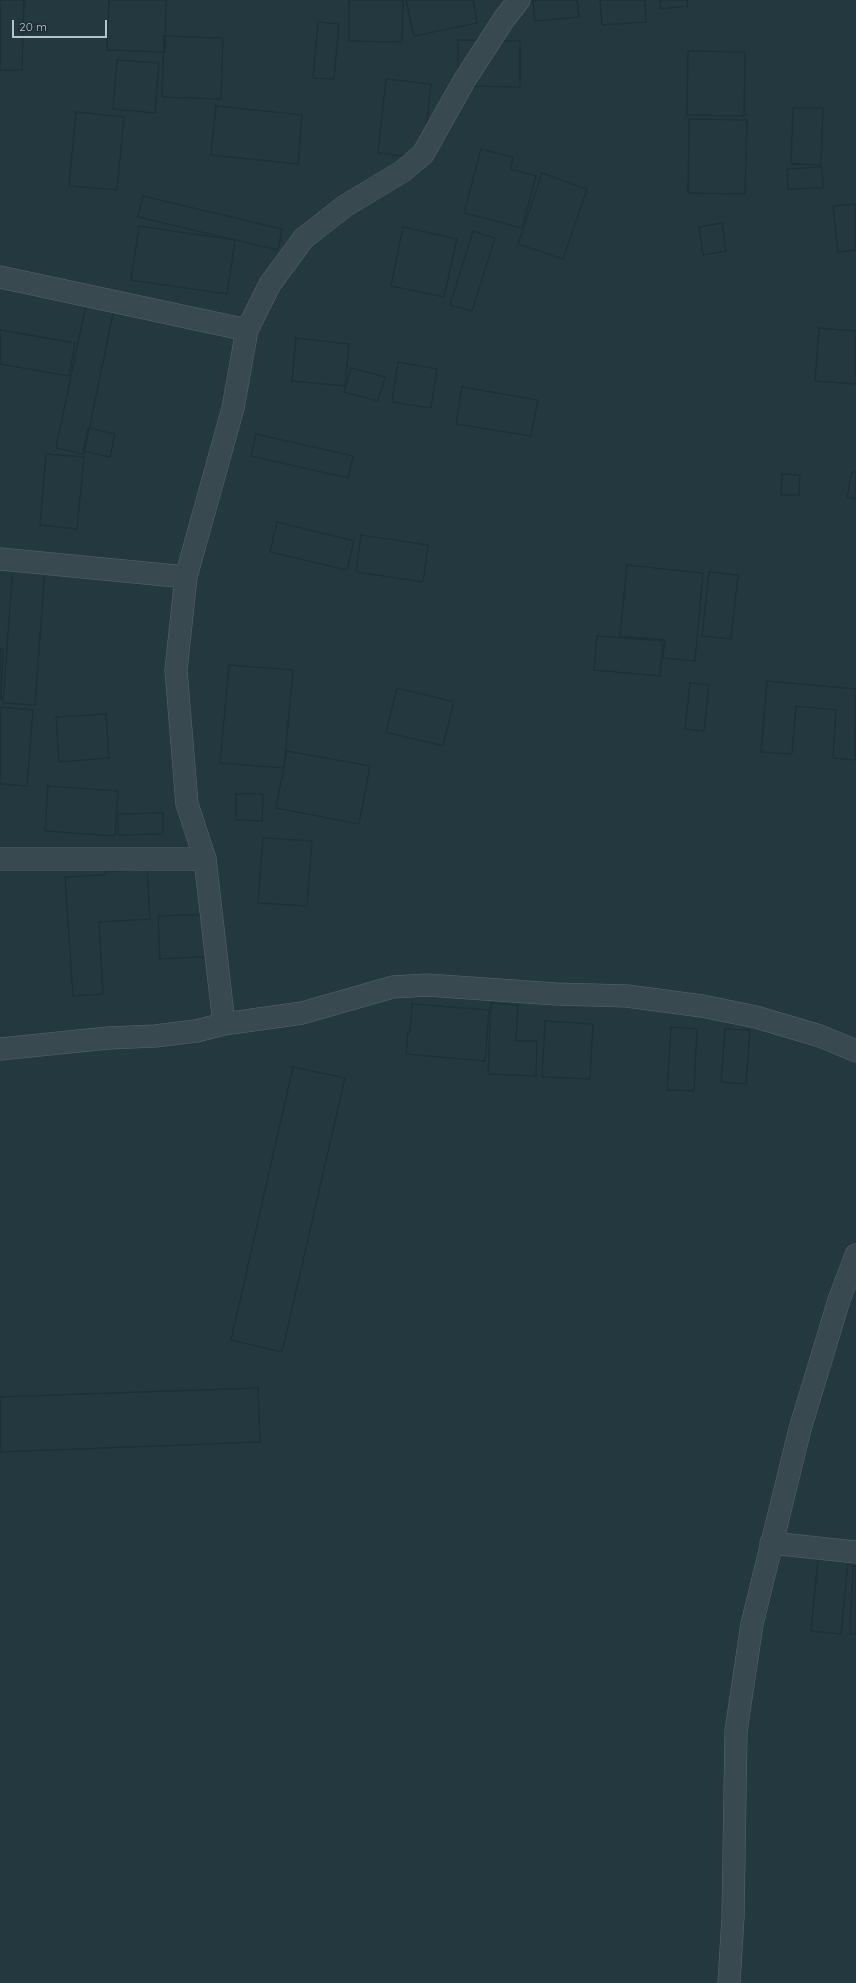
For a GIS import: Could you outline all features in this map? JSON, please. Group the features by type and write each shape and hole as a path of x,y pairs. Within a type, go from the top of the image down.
{"street":[{"path":"224,1024 205,858 187,804 176,670 186,577 233,408 247,330 270,284 304,238 345,206 403,171 422,154 464,81 504,19 519,0"},
{"path":"0,277 247,330"},
{"path":"0,559 186,577"},
{"path":"0,859 205,858"},
{"path":"0,1049 108,1038 155,1036 196,1031 224,1024 302,1013 393,988 427,985 556,994 627,996 702,1006 756,1017 813,1034 856,1051"},
{"path":"728,1983 733,1917 736,1730 752,1624 802,1421 839,1300 856,1255"},
{"path":"771,1543 856,1552"}],"building":[{"path":"0,0 24,0 22,70 0,70"},
{"path":"0,0 24,0 22,70 0,70"},
{"path":"109,0 166,0 165,52 107,50"},
{"path":"109,0 166,0 165,52 107,50"},
{"path":"349,0 403,0 402,42 349,41"},
{"path":"349,0 403,0 402,42 349,41"},
{"path":"406,0 473,0 477,23 414,36"},
{"path":"406,0 473,0 477,23 414,36"},
{"path":"533,0 577,0 579,17 535,21"},
{"path":"533,0 577,0 579,17 535,21"},
{"path":"600,0 645,0 646,22 602,25"},
{"path":"600,0 645,0 646,22 602,25"},
{"path":"660,0 687,0 688,6 661,9"},
{"path":"660,0 687,0 688,6 661,9"},
{"path":"318,22 339,24 334,79 313,78"},
{"path":"318,22 339,24 334,79 313,78"},
{"path":"164,36 223,38 221,99 162,97"},
{"path":"164,36 223,38 221,99 162,97"},
{"path":"458,40 520,41 520,87 458,86"},
{"path":"458,40 520,41 520,87 458,86"},
{"path":"688,51 745,52 744,116 687,115"},
{"path":"688,51 745,52 744,116 687,115"},
{"path":"117,60 159,63 155,113 113,109"},
{"path":"117,60 159,63 155,113 113,109"},
{"path":"386,79 431,84 423,158 378,153"},
{"path":"386,79 431,84 423,158 378,153"},
{"path":"216,106 302,115 298,164 211,155"},
{"path":"216,106 302,115 298,164 211,155"},
{"path":"793,108 823,108 821,165 791,164"},
{"path":"793,108 823,108 821,165 791,164"},
{"path":"76,112 124,117 117,190 69,186"},
{"path":"76,112 124,117 117,190 69,186"},
{"path":"689,119 747,120 745,194 688,193"},
{"path":"689,119 747,120 745,194 688,193"},
{"path":"481,149 513,157 511,169 536,176 522,228 464,213"},
{"path":"481,149 513,157 511,169 536,176 522,228 464,213"},
{"path":"822,167 823,188 788,189 787,169"},
{"path":"822,167 823,188 788,189 787,169"},
{"path":"542,173 587,189 563,259 518,244"},
{"path":"542,173 587,189 563,259 518,244"},
{"path":"143,196 282,229 278,250 138,217"},
{"path":"143,196 282,229 278,250 138,217"},
{"path":"856,204 856,250 838,252 833,206"},
{"path":"856,204 856,250 838,252 833,206"},
{"path":"722,223 726,251 703,255 699,227"},
{"path":"722,223 726,251 703,255 699,227"},
{"path":"139,226 235,240 227,294 131,280"},
{"path":"139,226 235,240 227,294 131,280"},
{"path":"403,227 457,239 444,297 391,286"},
{"path":"403,227 457,239 444,297 391,286"},
{"path":"473,231 495,238 472,311 450,305"},
{"path":"473,231 495,238 472,311 450,305"},
{"path":"86,304 114,309 84,454 56,448"},
{"path":"86,304 114,309 84,454 56,448"},
{"path":"819,328 856,331 856,384 815,381"},
{"path":"819,328 856,331 856,384 815,381"},
{"path":"0,330 75,343 69,376 0,364"},
{"path":"0,330 75,343 69,376 0,364"},
{"path":"296,338 349,344 345,386 292,381"},
{"path":"296,338 349,344 345,386 292,381"},
{"path":"398,362 437,369 431,408 392,402"},
{"path":"398,362 437,369 431,408 392,402"},
{"path":"351,368 385,377 378,401 344,392"},
{"path":"351,368 385,377 378,401 344,392"},
{"path":"462,387 538,400 531,436 456,424"},
{"path":"462,387 538,400 531,436 456,424"},
{"path":"88,428 115,434 110,457 83,451"},
{"path":"88,428 115,434 110,457 83,451"},
{"path":"256,434 353,456 348,478 251,456"},
{"path":"256,434 353,456 348,478 251,456"},
{"path":"46,454 84,457 77,529 40,525"},
{"path":"46,454 84,457 77,529 40,525"},
{"path":"852,472 856,472 856,499 847,497"},
{"path":"852,472 856,472 856,499 847,497"},
{"path":"782,474 800,475 799,495 781,495"},
{"path":"782,474 800,475 799,495 781,495"},
{"path":"277,522 354,541 347,570 270,552"},
{"path":"277,522 354,541 347,570 270,552"},
{"path":"361,535 428,545 423,582 356,572"},
{"path":"361,535 428,545 423,582 356,572"},
{"path":"627,565 703,573 695,661 663,658 665,640 620,636"},
{"path":"627,565 703,573 695,661 663,658 665,640 620,636"},
{"path":"13,566 45,568 35,705 3,703"},
{"path":"13,566 45,568 35,705 3,703"},
{"path":"709,572 738,575 731,639 702,636"},
{"path":"709,572 738,575 731,639 702,636"},
{"path":"597,636 663,641 660,676 594,670"},
{"path":"597,636 663,641 660,676 594,670"},
{"path":"0,649 3,649 1,700 0,700"},
{"path":"0,649 3,649 1,700 0,700"},
{"path":"229,665 293,670 284,768 220,763"},
{"path":"229,665 293,670 284,768 220,763"},
{"path":"767,681 856,689 855,760 833,758 836,710 796,706 792,754 761,752"},
{"path":"767,681 856,689 855,760 833,758 836,710 796,706 792,754 761,752"},
{"path":"690,683 709,685 704,731 685,729"},
{"path":"690,683 709,685 704,731 685,729"},
{"path":"397,688 454,702 443,746 386,732"},
{"path":"397,688 454,702 443,746 386,732"},
{"path":"0,707 33,710 27,786 0,784"},
{"path":"0,707 33,710 27,786 0,784"},
{"path":"106,714 109,758 59,762 56,717"},
{"path":"106,714 109,758 59,762 56,717"},
{"path":"287,751 370,766 359,824 276,808"},
{"path":"287,751 370,766 359,824 276,808"},
{"path":"48,786 118,791 115,836 45,831"},
{"path":"48,786 118,791 115,836 45,831"},
{"path":"236,794 263,794 262,821 236,820"},
{"path":"236,794 263,794 262,821 236,820"},
{"path":"163,813 163,834 118,835 118,814"},
{"path":"163,813 163,834 118,835 118,814"},
{"path":"263,838 312,841 307,906 258,903"},
{"path":"263,838 312,841 307,906 258,903"},
{"path":"147,869 150,919 99,922 103,994 73,996 65,877 105,875 105,872"},
{"path":"147,869 150,919 99,922 103,994 73,996 65,877 105,875 105,872"},
{"path":"215,914 218,956 160,959 158,916"},
{"path":"215,914 218,956 160,959 158,916"},
{"path":"491,1003 518,1005 516,1041 537,1041 536,1076 488,1074"},
{"path":"491,1003 518,1005 516,1041 537,1041 536,1076 488,1074"},
{"path":"412,1004 489,1010 485,1061 406,1054 408,1032 410,1032"},
{"path":"412,1004 489,1010 485,1061 406,1054 408,1032 410,1032"},
{"path":"545,1021 593,1024 590,1079 542,1077"},
{"path":"545,1021 593,1024 590,1079 542,1077"},
{"path":"671,1027 697,1029 694,1091 667,1090"},
{"path":"671,1027 697,1029 694,1091 667,1090"},
{"path":"725,1029 750,1030 746,1084 721,1082"},
{"path":"725,1029 750,1030 746,1084 721,1082"},
{"path":"293,1067 345,1078 282,1352 231,1340"},
{"path":"293,1067 345,1078 282,1352 231,1340"},
{"path":"258,1388 260,1442 0,1452 0,1397"},
{"path":"258,1388 260,1442 0,1452 0,1397"},
{"path":"818,1559 848,1561 841,1634 811,1631"},
{"path":"818,1559 848,1561 841,1634 811,1631"},
{"path":"853,1566 856,1566 856,1634 850,1634"},
{"path":"853,1566 856,1566 856,1634 850,1634"}]}
